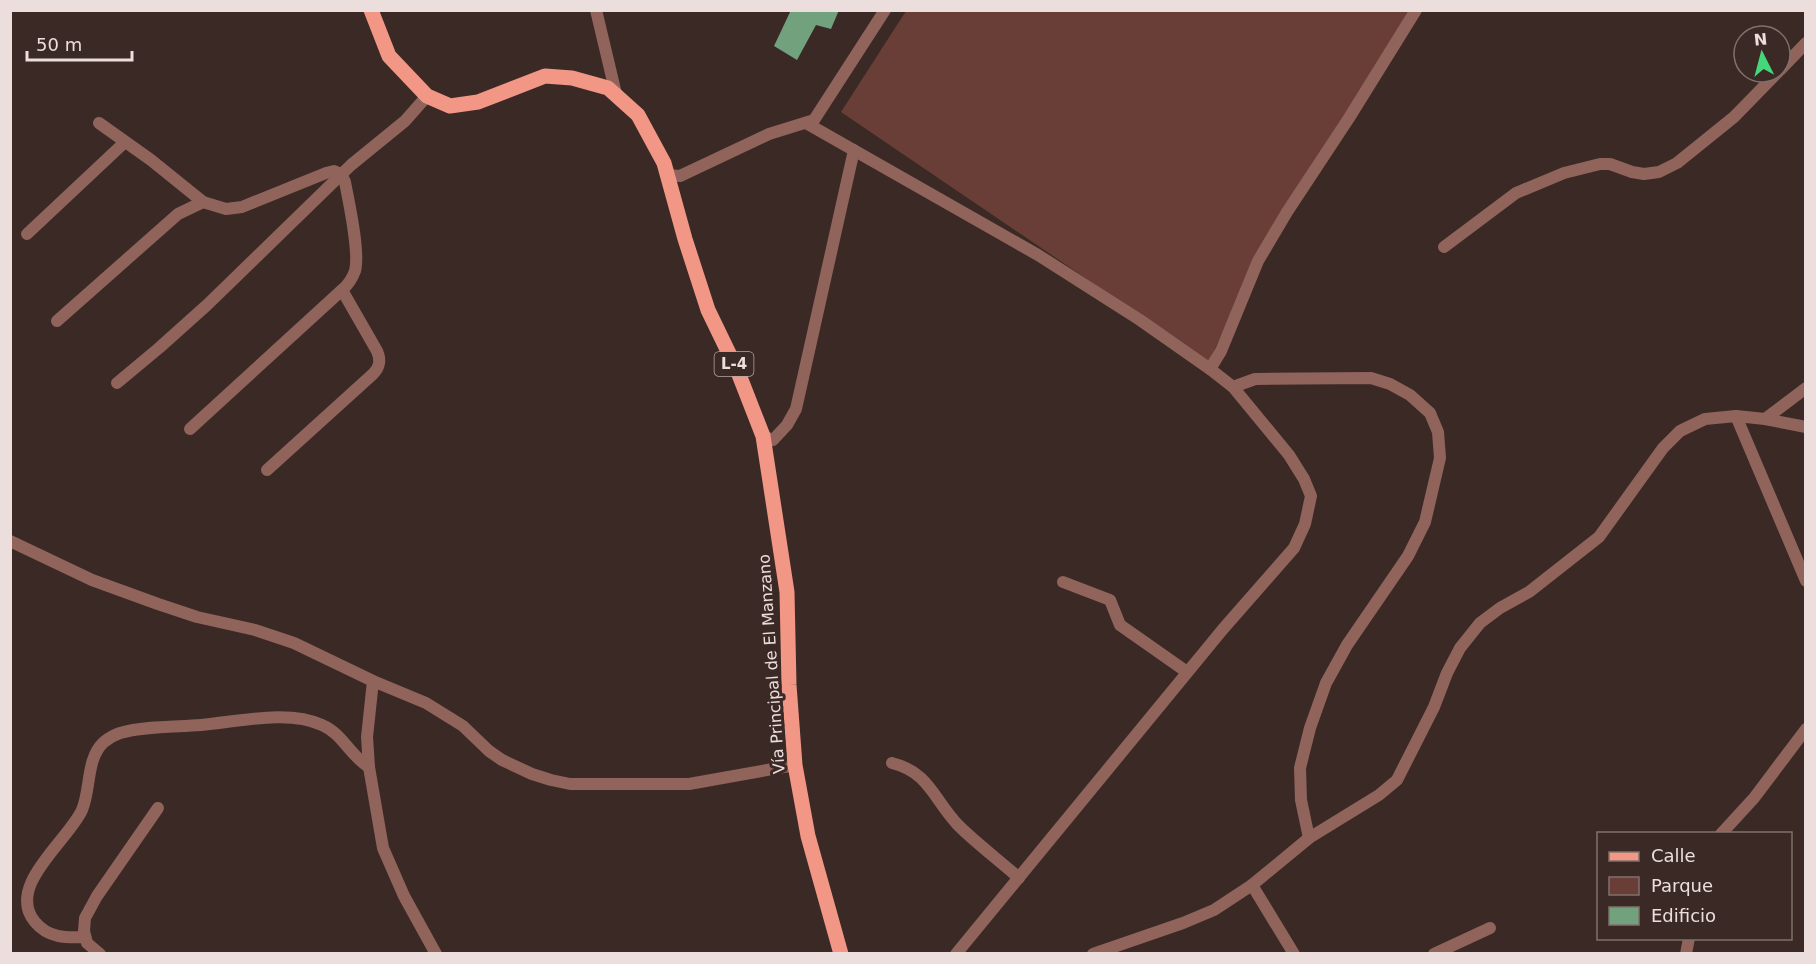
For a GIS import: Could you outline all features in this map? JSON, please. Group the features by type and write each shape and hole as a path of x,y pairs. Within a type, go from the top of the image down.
{"main road":[{"name":"Vía Principal de El Manzano","path":"371,10 389,56 428,96 450,106 478,102 545,76 572,78 608,87 638,115 664,163 684,239 708,310 738,372 763,436 787,592 789,685 795,765 808,836 841,954"}],"street":[{"path":"664,163 668,176 680,176 769,134 814,120 885,10"},
{"path":"1210,369 1221,351 1258,261 1416,10"},
{"path":"597,11 616,94"},
{"path":"1792,58 1806,43"},
{"path":"1444,247 1516,193 1564,173 1600,164 1610,164 1644,174 1659,172 1677,163 1734,117 1766,84"},
{"path":"117,383 207,305 341,174 405,121 428,96"},
{"path":"99,123 152,160 203,202 217,208 234,209 320,174 334,171 341,174 348,196 356,259 352,279 342,291 190,429"},
{"path":"806,123 1038,255 1140,320 1210,369 1233,387 1289,455 1304,479 1311,496 1305,524 1294,548 1187,672 956,954"},
{"path":"27,234 125,142"},
{"path":"763,436 773,440 787,425 796,409 854,150"},
{"path":"57,321 178,214 203,202"},
{"path":"267,470 378,367 380,357 342,291"},
{"path":"1233,387 1255,379 1371,378 1390,384 1410,395 1430,413 1438,432 1440,458 1425,522 1408,556 1342,654 1326,683 1310,728 1300,768 1301,800 1309,838"},
{"path":"1765,418 1806,388"},
{"path":"1736,416 1806,581"},
{"path":"1093,954 1214,910 1252,885 1309,838 1379,795 1397,780 1434,706 1447,672 1460,648 1480,623 1500,608 1529,592 1599,537 1663,448 1680,431 1705,418 1736,416 1765,418 1806,427"},
{"path":"10,541 92,580 197,617 236,625 294,643 373,681 409,694 463,726 502,760 532,774 560,782 570,784 689,784 795,765"},
{"path":"1063,582 1110,600 1120,625 1187,672"},
{"path":"373,681 367,737 369,767 383,849 404,896 436,954"},
{"path":"85,937 65,938 45,931 30,916 27,894 32,878 76,820 86,800 93,758 101,746 113,736 149,729 248,720 276,718 306,720 330,729 355,756 369,767"},
{"path":"1723,832 1754,798 1806,729"},
{"path":"892,763 908,767 921,777 958,825 1018,878"},
{"path":"100,954 87,943 85,918 158,808"},
{"path":"1252,885 1294,954"},
{"path":"1434,954 1490,928"}],"green space":[{"path":"906,11 1418,11 1267,237 1205,370 1134,311 841,112"}],"building":[{"path":"791,10 839,10 831,29 816,25 797,60 774,46"}]}
